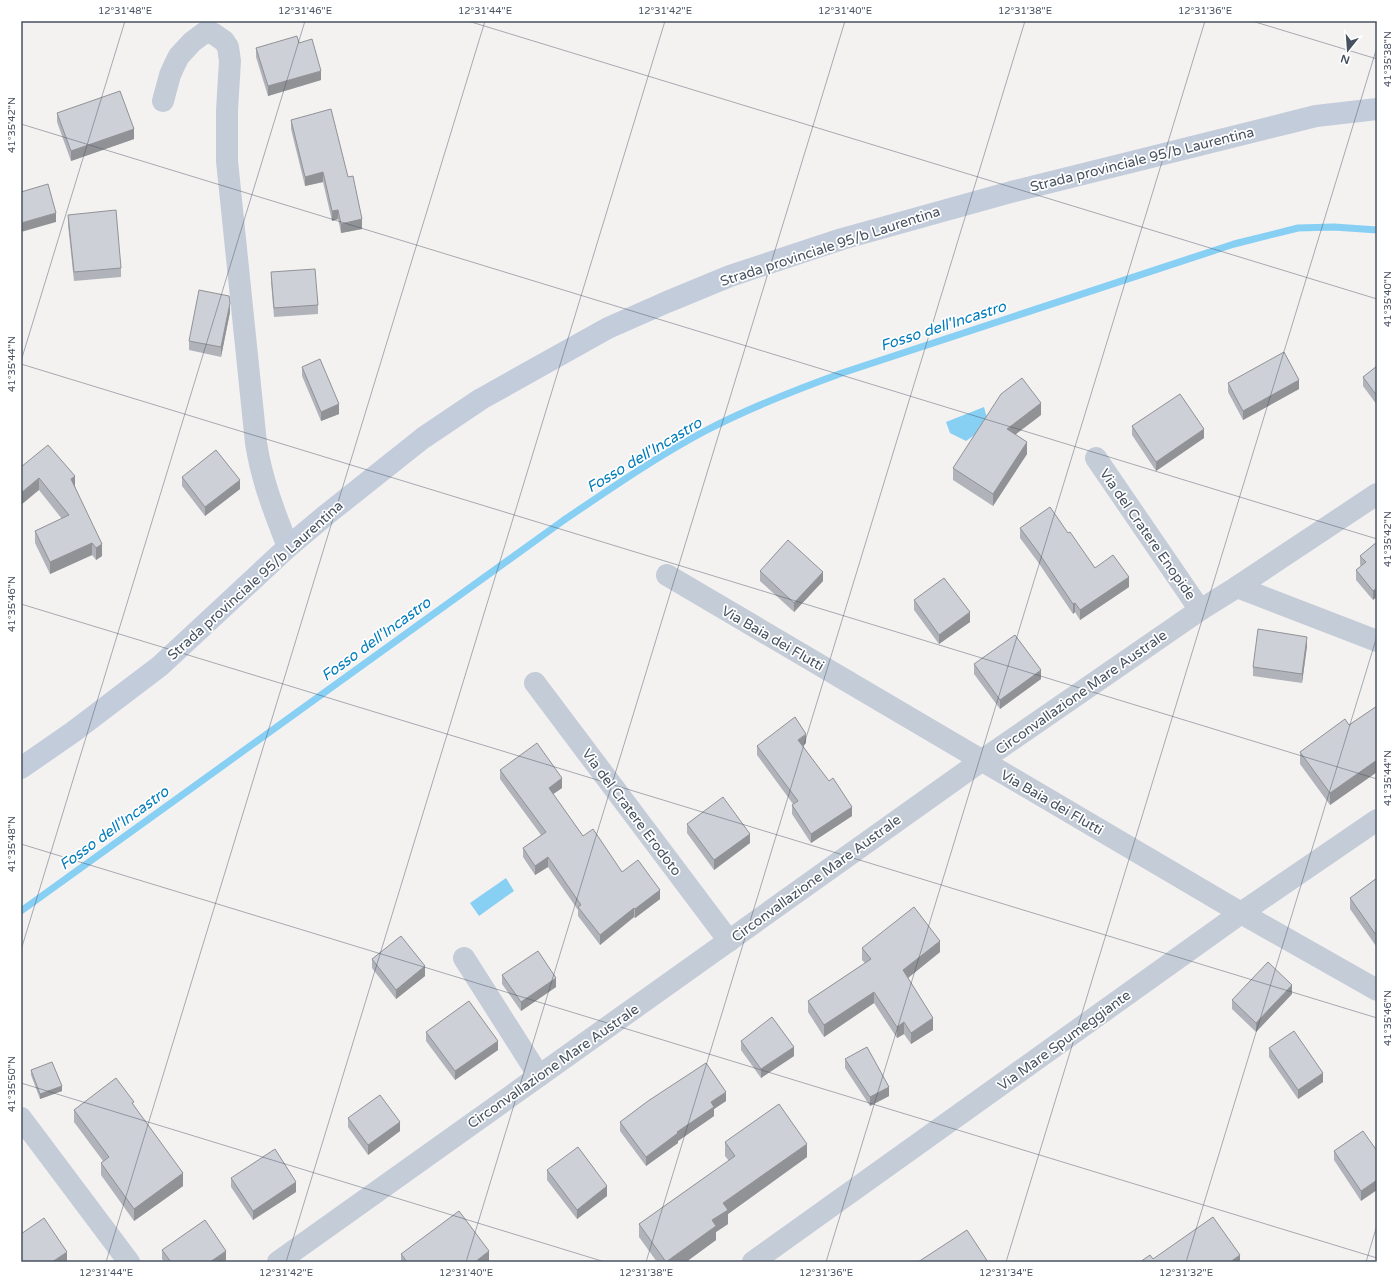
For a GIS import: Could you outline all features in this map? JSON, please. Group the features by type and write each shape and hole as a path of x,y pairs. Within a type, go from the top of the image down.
{"main road":[{"name":"Strada provinciale 95/b Laurentina","path":"21,768 73,732 160,666 288,547 423,438 481,399 608,328 694,290 784,257 842,239 1003,194 1298,120 1332,114 1377,109"}],"street":[{"path":"163,101 174,66 179,56 192,42 204,33 209,32 224,41 228,47 230,61 227,110 227,161 256,443 267,494 288,547"},
{"name":"Via del Cratere Enopide","path":"1096,458 1200,610"},
{"name":"Circonvallazione Mare Australe","path":"278,1262 981,761 1200,610 1377,494"},
{"name":"Via Baia dei Flutti","path":"667,576 1241,913 1377,990"},
{"path":"1237,587 1377,641"},
{"name":"Via del Cratere Erodoto","path":"536,683 729,941"},
{"name":"Via Mare Spumeggiante","path":"753,1262 1241,913 1377,820"},
{"path":"464,958 538,1076"},
{"path":"21,1118 128,1262"}],"water":[{"path":"984,407 989,425 966,441 950,433 946,422"},
{"path":"506,878 514,891 479,916 470,903"}],"building":[{"path":"297,36 299,43 312,39 321,71 268,86 256,48"},
{"path":"120,91 134,129 71,151 57,113"},
{"path":"331,109 348,177 353,176 362,219 341,224 338,210 332,211 323,172 305,177 291,120"},
{"path":"48,184 56,213 21,223 21,192"},
{"path":"116,210 121,268 74,272 68,215"},
{"path":"315,269 318,305 274,308 271,272"},
{"path":"199,290 229,296 230,303 221,347 189,341"},
{"path":"1284,352 1299,380 1243,411 1228,383"},
{"path":"320,359 339,404 321,412 302,367"},
{"path":"1377,366 1377,396 1363,377"},
{"path":"1022,378 1041,403 1007,429 1027,442 993,494 953,468 1001,394"},
{"path":"1180,394 1204,429 1156,462 1132,426"},
{"path":"48,445 75,476 71,479 102,544 96,548 92,543 50,562 35,531 69,515 39,478 21,493 21,467"},
{"path":"216,450 240,480 205,507 182,477"},
{"path":"1050,507 1068,533 1070,532 1095,568 1113,555 1129,577 1080,610 1075,603 1073,604 1020,528"},
{"path":"788,540 823,572 794,603 760,571"},
{"path":"1377,542 1377,588 1373,591 1356,570 1366,562 1360,556"},
{"path":"944,578 970,612 939,635 914,600"},
{"path":"1258,629 1307,637 1302,674 1253,667"},
{"path":"1015,635 1041,670 1000,700 974,664"},
{"path":"1377,706 1377,760 1330,793 1300,752 1345,719 1349,725"},
{"path":"795,717 806,734 798,740 829,781 833,778 852,807 811,834 792,805 798,801 757,746"},
{"path":"537,743 562,778 549,788 583,836 593,829 622,872 638,860 660,890 600,935 578,907 581,905 548,857 535,866 523,848 546,832 500,770"},
{"path":"723,797 750,834 714,860 687,824"},
{"path":"1377,878 1377,934 1376,935 1350,898"},
{"path":"914,907 940,941 903,970 933,1018 911,1033 904,1022 897,1027 874,992 824,1025 808,1001 871,959 862,948"},
{"path":"401,936 425,966 396,990 372,959"},
{"path":"538,951 556,978 521,1002 502,975"},
{"path":"1268,962 1292,985 1256,1023 1232,1000"},
{"path":"469,1001 498,1041 455,1071 426,1032"},
{"path":"772,1017 794,1047 761,1069 741,1041"},
{"path":"1294,1031 1323,1073 1298,1090 1269,1048"},
{"path":"867,1047 889,1087 870,1097 845,1059"},
{"path":"52,1062 62,1086 40,1094 31,1070"},
{"path":"706,1063 726,1092 711,1102 714,1107 677,1132 678,1133 646,1157 620,1122 648,1101"},
{"path":"116,1078 134,1102 132,1103 183,1173 134,1209 101,1163 109,1157 74,1110"},
{"path":"380,1095 400,1122 368,1145 348,1118"},
{"path":"779,1104 807,1144 723,1203 728,1210 712,1220 716,1226 666,1262 639,1224 735,1156 725,1142"},
{"path":"1363,1131 1377,1151 1377,1180 1361,1191 1334,1151"},
{"path":"578,1147 607,1186 577,1210 547,1170"},
{"path":"275,1149 296,1182 253,1211 231,1178"},
{"path":"459,1211 489,1251 475,1262 407,1262 401,1254"},
{"path":"1213,1217 1240,1255 1230,1262 1140,1262 1150,1255 1153,1259"},
{"path":"44,1218 67,1252 52,1262 21,1262 21,1234"},
{"path":"205,1220 226,1251 210,1262 171,1262 162,1250"},
{"path":"967,1230 988,1262 918,1262"}],"waterway":[{"name":"Fosso dell'Incastro","path":"21,911 564,520 651,462 705,431 772,400 842,373 1234,244 1298,228 1334,227 1377,230"}]}
